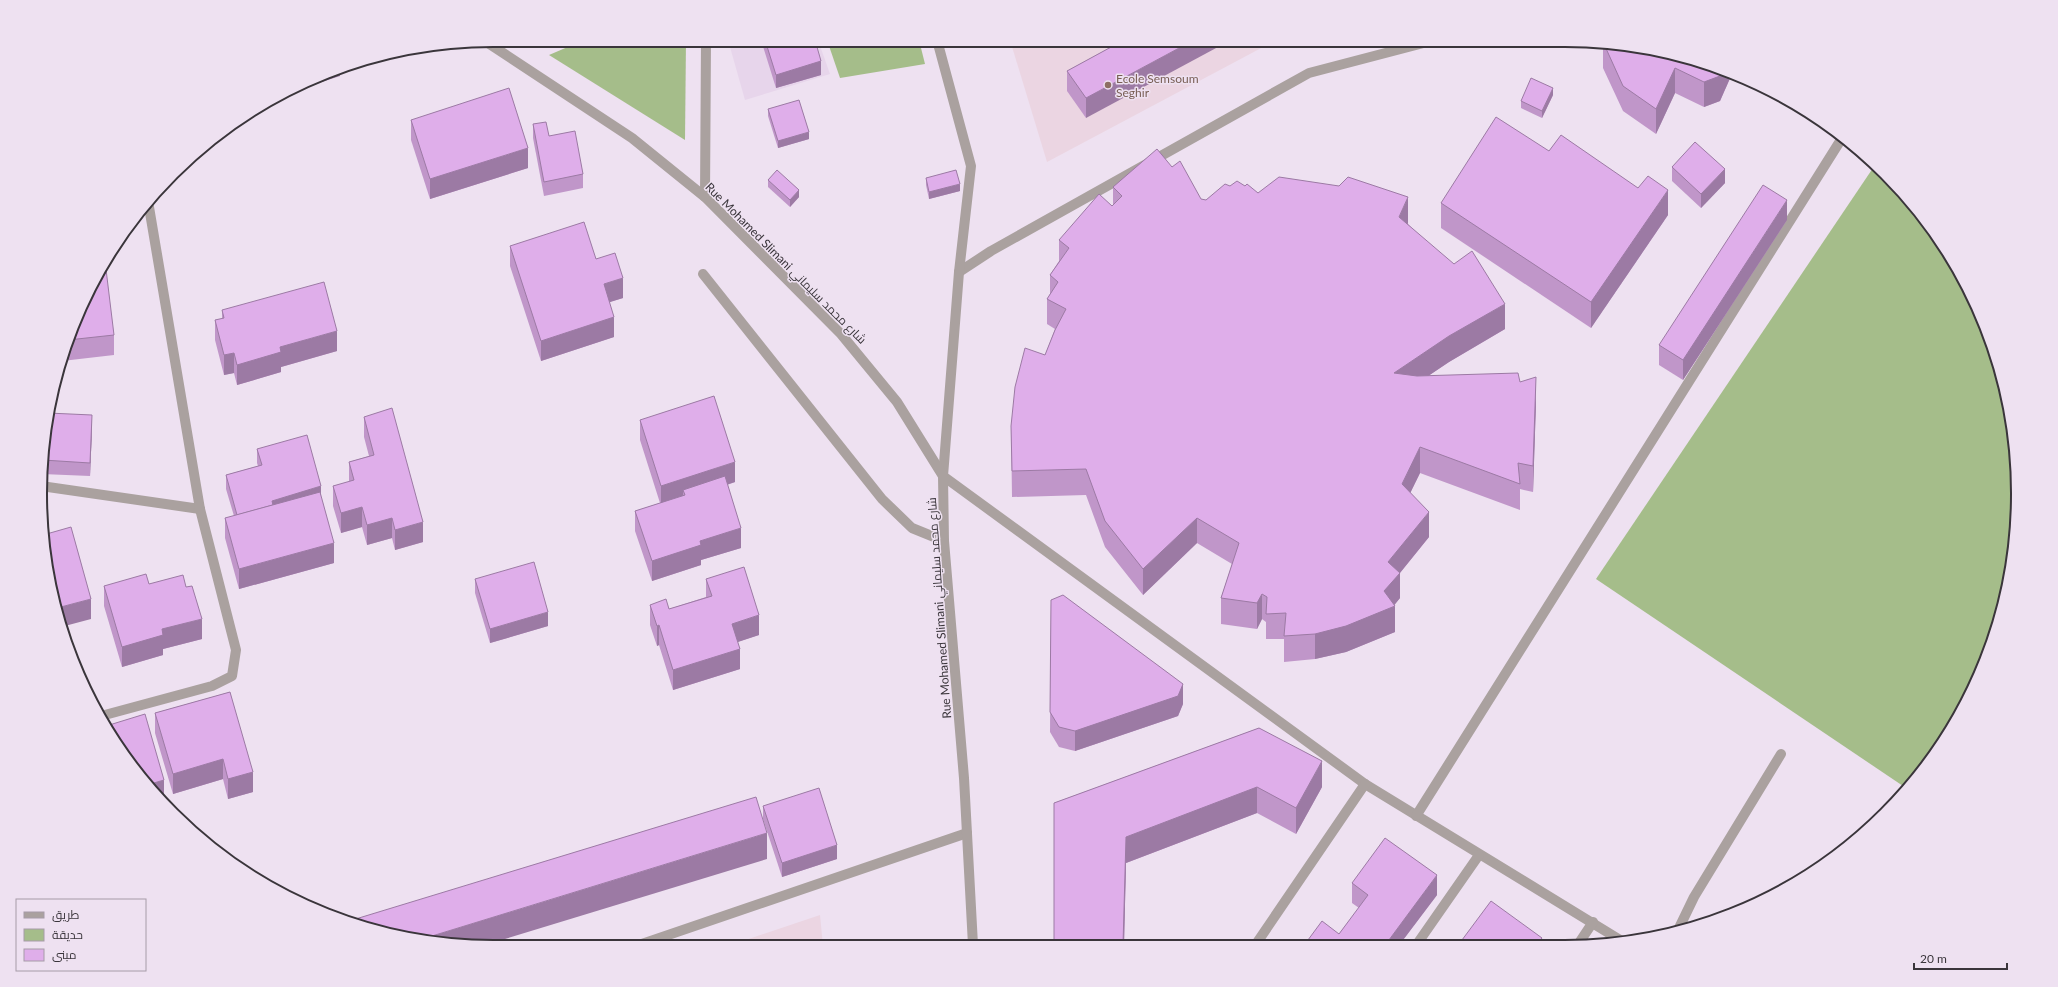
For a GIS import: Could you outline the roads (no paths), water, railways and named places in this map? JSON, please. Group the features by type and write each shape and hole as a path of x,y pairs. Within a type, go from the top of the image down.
{"street":[{"name":"Rue Mohamed Slimani شارع محمد سليماني","path":"494,47 632,138 705,197 841,334 897,402 943,476 944,541 968,833 974,940"},
{"path":"705,197 706,47"},
{"path":"939,47 971,166 959,272 943,476 1365,784 1479,855 1616,937"},
{"path":"959,272 991,251 1308,73 1408,47"},
{"path":"1416,816 1840,142"},
{"path":"106,714 212,686 232,676 236,650 200,509 150,209"},
{"path":"703,274 882,499 912,528 944,541"},
{"path":"47,487 200,509"},
{"path":"1681,925 1694,897 1781,754"},
{"path":"1259,940 1365,784"},
{"path":"651,940 968,833"},
{"path":"1420,940 1479,855"},
{"path":"1581,939 1593,922"}],"place":[{"name":"Ecole Semsoum Seghir","path":"1108,85"}]}
